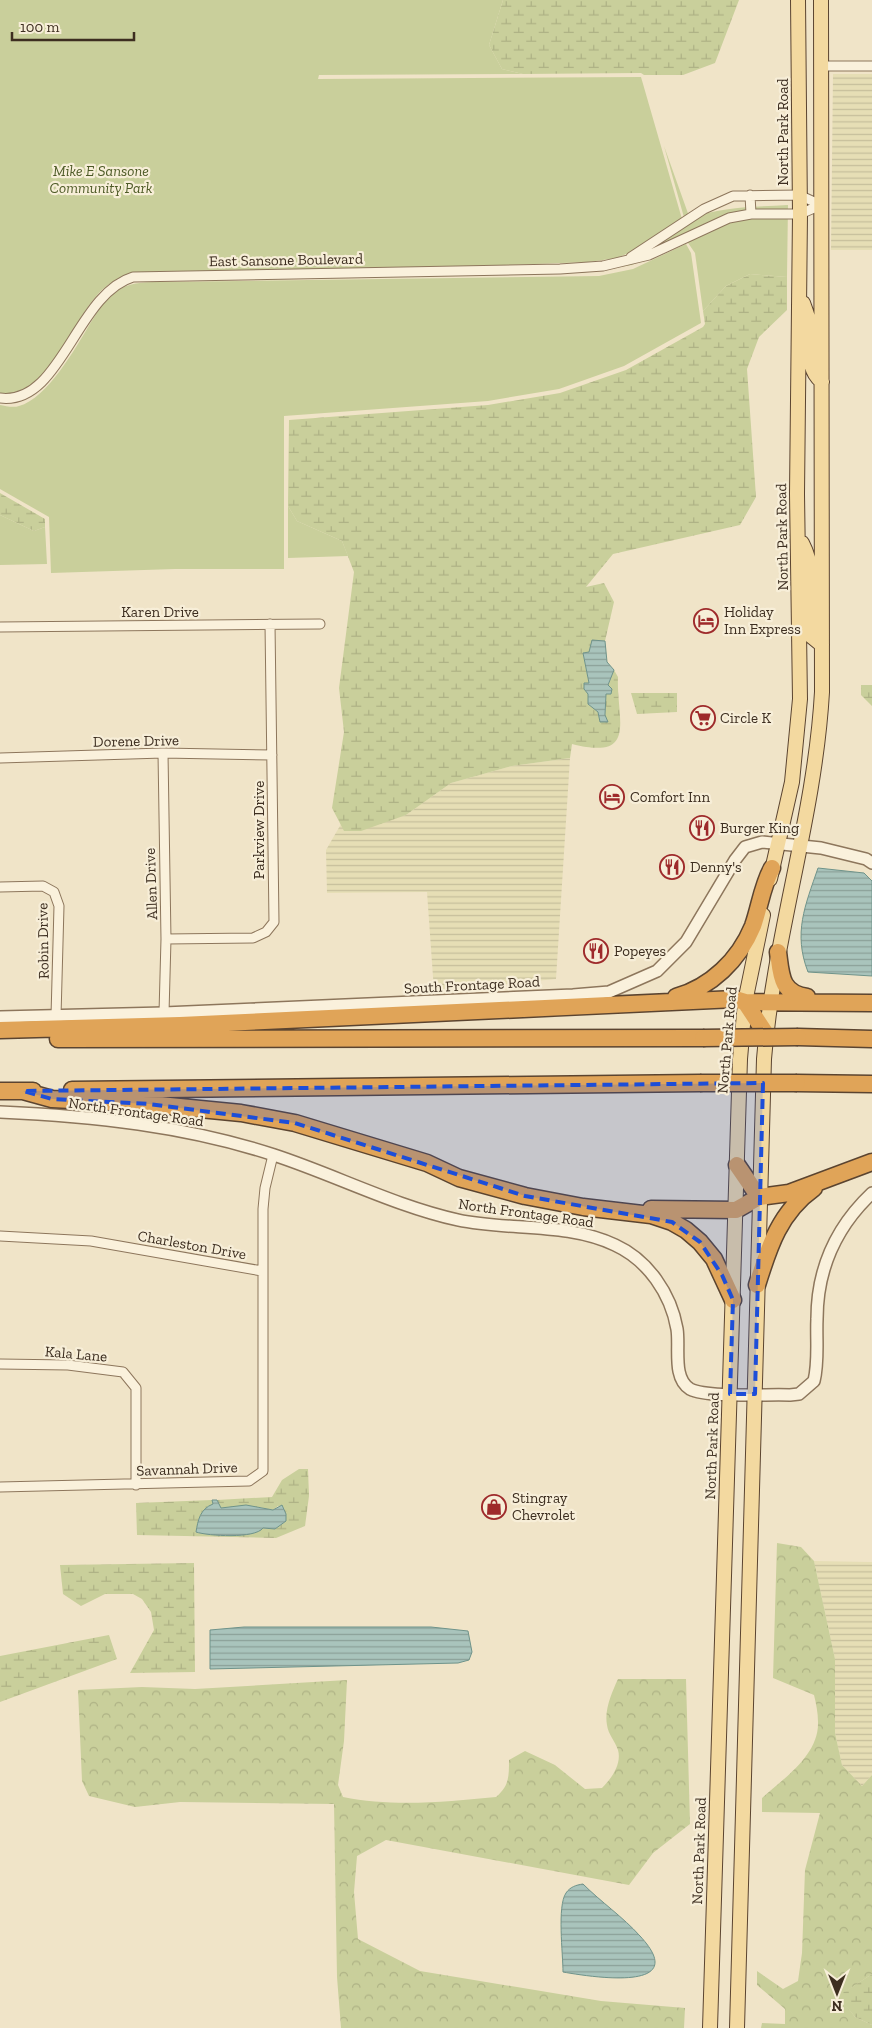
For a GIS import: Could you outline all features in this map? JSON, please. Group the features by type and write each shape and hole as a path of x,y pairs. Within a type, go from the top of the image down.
{"highway":[{"path":"660,1002 699,988 731,962 741,949 753,926 764,882 772,868"},
{"path":"778,952 782,980 795,996 829,1001"},
{"path":"0,1030 180,1025 736,999 745,1002 872,1002"},
{"path":"745,1002 766,1034"},
{"path":"0,1039 872,1038"},
{"path":"0,1091 700,1083 872,1084"},
{"path":"23,1091 52,1099 158,1105 241,1114 295,1123 343,1136 436,1167 525,1192 591,1204 663,1210 736,1210 759,1197 788,1193 872,1162"},
{"path":"737,1164 759,1197"},
{"path":"436,1167 459,1178 525,1196 583,1207 652,1215 672,1222 686,1230 714,1259 733,1300"},
{"path":"757,1285 774,1233 783,1219 807,1193 826,1180"}],"main road":[{"name":"North Park Road","path":"710,2028 740,1059 745,1002 792,780 800,699 797,484 800,214 798,0"},
{"path":"736,2028 759,1197 766,1034 769,1001 778,952 801,846 818,752 822,692 820,0"},
{"path":"799,288 810,327 810,363 816,376 822,382"},
{"path":"799,538 808,554 811,569 811,636 822,645"}],"street":[{"path":"821,66 872,66"},
{"name":"East Sansone Boulevard","path":"627,260 702,210 723,199 750,195 800,195 821,205"},
{"path":"750,195 751,214"},
{"name":"East Sansone Boulevard","path":"0,398 21,397 40,385 104,295 116,284 133,277 560,269 603,266 662,250 712,224 729,218 751,214 800,214 821,205"},
{"path":"702,210 712,224"},
{"name":"Parkview Drive","path":"166,939 253,938 266,932 274,922 270,624"},
{"name":"Karen Drive","path":"0,627 320,624"},
{"name":"Dorene Drive","path":"0,758 163,753 272,755"},
{"name":"Allen Drive","path":"163,753 166,939 164,1014"},
{"name":"South Frontage Road","path":"0,1017 164,1014 573,996 609,992 657,971 686,942 735,860 745,847 762,842 822,848 866,859 872,863"},
{"name":"Robin Drive","path":"0,886 43,886 54,892 59,906 56,1016"},
{"name":"North Frontage Road","path":"0,1112 140,1124 216,1139 274,1155 442,1216 488,1225 588,1234 616,1245 647,1268 667,1297 677,1330 679,1370 686,1386 700,1392 800,1394 814,1381 817,1303 822,1271 828,1254 845,1224 872,1193"},
{"name":"Charleston Drive","path":"0,1236 91,1241 262,1271 263,1202 274,1155"},
{"name":"Savannah Drive","path":"0,1486 136,1485 249,1481 263,1471 262,1271"},
{"name":"Kala Lane","path":"0,1364 68,1365 123,1372 136,1388 136,1485"}],"highlighted area":[{"path":"763,1083 755,1394 730,1394 733,1300 722,1275 700,1242 672,1222 525,1196 295,1123 149,1104 52,1099 23,1091"}],"shaded area":[{"path":"833,74 872,74 872,250 831,250"},
{"path":"570,758 556,979 434,991 427,892 327,893 326,850 341,824 345,831 406,815 451,783 512,766"},
{"path":"814,1561 872,1562 872,1775 862,1786 842,1765 835,1733 835,1659"}],"green space":[{"name":"Mike E Sansone Community Park","path":"0,0 503,0 489,45 502,69 523,74 319,75 318,79 641,77 682,219 633,251 617,258 588,262 136,273 111,283 97,295 55,360 34,386 23,392 0,395"},
{"path":"503,0 739,0 715,63 683,75 644,75 641,73 523,74 502,69 489,45"},
{"path":"664,146 690,219 726,209 788,205 787,277 750,274 726,286 703,311 695,253 686,240 632,265 581,273 493,272 142,278 121,284 110,291 99,303 57,369 33,395 17,403 0,401 0,399 20,396 36,387 50,373 96,303 112,287 137,277 588,266 618,262 635,254 685,221"},
{"path":"686,244 691,253 701,323 624,366 559,389 488,401 284,416 284,569 175,569 51,573 49,517 0,489 0,405 19,406 30,401 40,393 60,370 104,302 121,288 153,282 599,276 633,269"},
{"path":"750,274 787,277 787,310 759,337 747,369 756,497 740,525 613,554 586,587 604,583 614,602 605,641 598,640 589,652 583,653 589,684 588,704 598,712 600,722 605,716 606,694 611,694 608,685 614,670 618,677 620,721 619,733 615,741 607,747 593,748 572,744 570,758 512,766 451,783 406,815 361,831 344,831 332,808 344,732 339,688 354,572 342,541 297,521 288,506 289,420 488,405 560,393 626,370 703,327 705,324 703,311 726,286"},
{"path":"0,493 45,519 45,527 34,531 0,515"},
{"path":"288,506 297,521 342,541 348,556 288,558"},
{"path":"0,515 34,531 45,527 47,564 0,565"},
{"path":"861,685 872,685 872,706 861,695"},
{"path":"631,693 677,693 677,712 637,714"},
{"path":"299,1469 308,1469 309,1496 305,1526 276,1538 137,1535 136,1503 212,1500 213,1504 199,1519 196,1532 241,1535 250,1534 262,1528 275,1529 286,1521 284,1508 278,1506 273,1510 258,1507 220,1508 217,1500 272,1497 282,1480"},
{"path":"777,1543 801,1547 814,1561 835,1659 835,1733 842,1765 862,1786 872,1775 872,1974 839,1996 855,2017 872,2025 872,2028 761,2028 762,2023 785,2024 785,2009 757,1985 757,1971 783,1989 798,1981 802,1953 805,1870 820,1813 762,1812 762,1798 790,1774 807,1755 817,1734 818,1722 814,1695 773,1678"},
{"path":"194,1563 195,1672 130,1673 154,1630 151,1612 142,1599 133,1594 105,1594 81,1606 63,1594 60,1565"},
{"path":"109,1635 117,1659 0,1702 0,1656"},
{"path":"618,1679 686,1679 690,1824 653,1853 629,1885 386,1840 357,1856 354,1892 358,1939 420,1971 601,2001 685,2008 684,2028 341,2028 337,1977 334,1804 180,1802 135,1807 89,1796 82,1781 78,1690 142,1687 195,1689 347,1680 344,1741 338,1785 343,1797 400,1803 496,1797 506,1785 509,1760 525,1751 555,1765 585,1789 602,1788 612,1776 617,1766 619,1755 606,1719 609,1701"},
{"path":"872,1974 872,2025 855,2017 838,1996"}],"water":[{"path":"592,640 605,641 607,662 614,670 608,685 612,689 611,694 606,694 605,715 608,722 600,722 598,712 588,704 588,694 584,689 584,683 589,683 583,653 589,652"},
{"path":"818,868 864,873 872,881 872,976 808,972 801,945 802,920"},
{"path":"212,1500 217,1500 221,1508 246,1505 273,1510 282,1505 286,1514 286,1521 275,1529 263,1528 251,1534 210,1535 196,1532 200,1515 213,1504"},
{"path":"244,1627 431,1627 468,1631 472,1652 469,1660 458,1663 210,1669 210,1630"},
{"path":"583,1884 640,1936 653,1954 654,1966 646,1974 614,1978 563,1972 561,1919 563,1899 569,1889"}],"place":[{"name":"Holiday Inn Express","path":"706,621"},
{"name":"Circle K","path":"703,718"},
{"name":"Comfort Inn","path":"612,797"},
{"name":"Burger King","path":"702,828"},
{"name":"Denny's","path":"672,867"},
{"name":"Popeyes","path":"596,951"},
{"name":"Stingray Chevrolet","path":"494,1507"}]}
